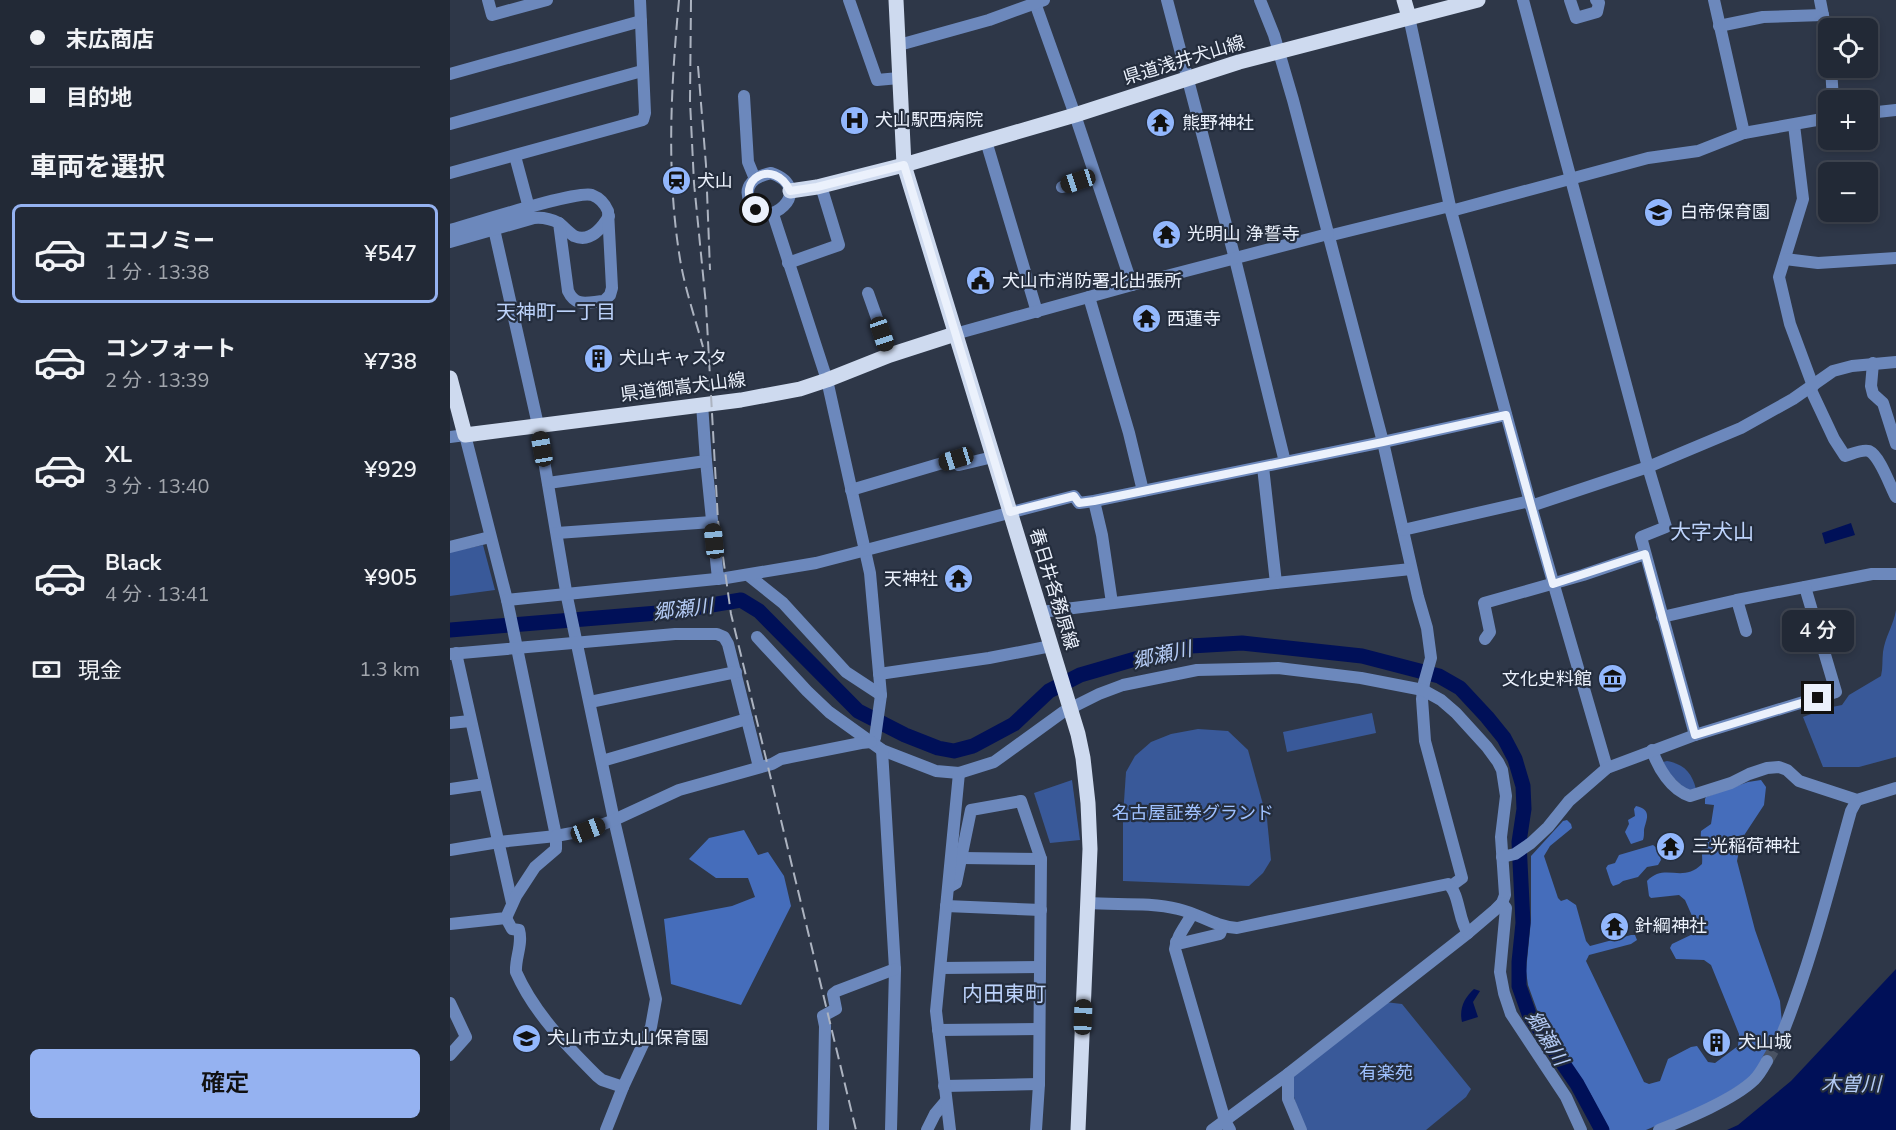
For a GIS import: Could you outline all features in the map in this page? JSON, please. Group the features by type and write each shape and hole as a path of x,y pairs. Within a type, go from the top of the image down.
{"main road":[{"name":"春日井各務原線","path":"896,0 904,165 1078,734 1083,758 1090,832 1078,1130"},
{"path":"1404,0 1409,17"},
{"name":"県道浅井犬山線","path":"790,191 821,186 904,165 1075,115 1279,51 1478,0"},
{"name":"県道御嵩犬山線","path":"457,436 741,400 800,388 956,334"},
{"path":"450,378 457,436"}],"street":[{"path":"488,0 492,15 547,0"},
{"path":"450,173 643,120 645,113 640,0"},
{"path":"849,0 877,80 899,78"},
{"path":"1167,0 1235,258 1285,462"},
{"path":"1260,0 1279,51 1328,235 1383,442 1411,569 1427,628 1431,658 1424,686 1422,713 1425,741 1462,878 1451,886"},
{"path":"1523,0 1666,527 1641,537 1695,735"},
{"path":"1570,0 1576,18 1597,12 1599,3 1596,0"},
{"path":"1714,0 1744,133"},
{"path":"1820,0 1824,18"},
{"path":"899,45 989,20 1038,1 1131,285"},
{"path":"1719,26 1763,17 1823,15"},
{"path":"1409,17 1451,209 1530,503 1607,768"},
{"path":"450,74 641,21"},
{"path":"450,124 642,71"},
{"path":"744,96 748,162 754,179"},
{"path":"1878,112 1896,110"},
{"path":"956,334 1235,258 1525,192 1648,158 1698,151 1744,133 1818,120"},
{"path":"1794,126 1803,199 1779,277 1782,295 1811,387 1834,439 1845,456 1868,451 1878,458 1896,497"},
{"path":"987,141 1037,312"},
{"path":"515,156 529,208"},
{"path":"771,173 787,183 790,191 789,200 782,209 773,214 763,214 756,210 750,202 748,192 751,181 754,179 771,173"},
{"path":"1062,187 1095,176"},
{"path":"788,263 839,244 821,186"},
{"path":"450,230 545,203 583,194 592,195 603,203 609,216 612,288 610,295 604,301 578,303 572,299 568,291 559,223"},
{"path":"773,214 827,380 870,573 880,701 874,738"},
{"path":"450,242 543,217 559,223 573,236 582,238 599,231 609,216"},
{"path":"494,229 538,425 567,595 614,820 656,999 651,1027 606,1130"},
{"path":"1785,258 1818,262 1896,258"},
{"path":"868,293 890,355"},
{"path":"1089,297 1143,491"},
{"path":"1403,530 1530,503 1648,467 1741,428 1811,387 1833,371 1852,366 1896,362"},
{"path":"1873,363 1873,394 1883,403 1896,445 1878,458"},
{"path":"702,404 718,579"},
{"path":"507,600 718,579 816,563 1074,496 1079,503 1094,501 1506,415"},
{"path":"457,436 490,537 507,600 556,836 556,849 535,867 512,903 506,918 512,929 519,930 516,972 554,1032 602,1080 623,1087"},
{"path":"851,490 956,459 959,465 993,457"},
{"path":"548,483 706,461"},
{"path":"1263,467 1276,583"},
{"path":"1094,501 1102,535 1112,603"},
{"path":"557,533 712,522"},
{"path":"450,547 490,537"},
{"path":"1485,639 1490,632 1484,603 1553,584 1645,554"},
{"path":"1041,612 1411,569"},
{"path":"1662,617 1872,574 1896,574"},
{"path":"748,575 783,603 846,672 880,701"},
{"path":"1502,857 1515,854 1531,843 1548,827 1569,801 1607,768 1695,735 1836,692 1806,587"},
{"path":"1737,600 1746,631"},
{"path":"512,903 453,653 577,640 717,634 724,637 728,644 759,767"},
{"path":"757,637 829,712 874,738 882,750 895,969 891,1130"},
{"path":"879,674 988,658 1051,645"},
{"path":"882,750 936,771 959,773 994,762 1068,703 1123,685 1197,670 1278,668 1424,686 1456,713 1487,747 1498,762 1504,778 1506,796 1501,837 1505,895 1502,903 1468,933 1288,1074 1227,1125 1212,1130"},
{"path":"590,702 736,672"},
{"path":"602,761 747,718"},
{"path":"450,723 470,721"},
{"path":"450,850 588,830 679,790 772,764 781,759 861,743 874,738"},
{"path":"1652,750 1659,768 1690,796 1767,768 1779,767 1787,770 1799,781 1857,800 1896,788"},
{"path":"950,1130 936,1011 959,773"},
{"path":"450,789 485,784"},
{"path":"1781,1037 1793,1008 1851,811 1857,800"},
{"path":"949,887 956,883 971,810 1021,801 1041,858 1039,1084 1036,1130"},
{"path":"962,858 1041,858"},
{"path":"1088,903 1180,909 1223,926 1247,926 1445,884 1451,886"},
{"path":"1451,886 1463,926 1468,933"},
{"path":"1502,903 1506,908 1500,972 1511,1014 1566,1097 1581,1130"},
{"path":"946,906 1041,910"},
{"path":"1192,914 1187,926 1179,934 1175,949 1227,1125"},
{"path":"450,924 506,918"},
{"path":"1176,942 1182,943 1220,934 1223,926"},
{"path":"941,968 1040,967"},
{"path":"823,1130 825,1026 823,1016 836,1009 833,994 837,991 895,969"},
{"path":"450,1003 466,1037 450,1055"},
{"path":"938,1030 1039,1029"},
{"path":"1659,1130 1746,1087 1760,1073 1767,1061"},
{"path":"1288,1074 1288,1099 1301,1130"},
{"path":"944,1086 1039,1084"},
{"path":"927,1130 935,1114 946,1101"}],"green space":[{"path":"483,545 495,590 450,596 450,552"},
{"path":"1896,610 1896,757 1859,767 1823,767 1803,717 1842,705 1849,695 1881,676 1884,646"},
{"path":"1372,713 1376,733 1287,752 1283,732"},
{"name":"名古屋証券グランド","path":"1198,729 1228,731 1248,750 1267,819 1271,860 1263,873 1249,886 1123,881 1126,772 1135,756 1151,742 1171,734"},
{"path":"1663,762 1678,764 1686,770 1696,789 1688,791 1677,781"},
{"path":"1072,780 1080,840 1050,843 1034,793"},
{"name":"有楽苑","path":"1385,1002 1402,1004 1471,1089 1466,1097 1426,1130 1305,1130 1294,1096 1292,1074"}],"shaded area":[{"path":"1761,780 1766,787 1764,805 1741,840 1737,861 1755,930 1780,1001 1782,1023 1769,1056 1758,1073 1714,1101 1646,1130 1609,1130 1590,1093 1537,1010 1528,985 1526,971 1531,920 1531,856 1563,821 1567,820 1572,828 1550,846 1544,856 1558,898 1561,901 1567,899 1576,905 1586,941 1590,946 1635,935 1637,940 1631,944 1589,955 1586,961 1644,1082 1649,1084 1660,1081 1668,1059 1691,1047 1697,1046 1708,1062 1715,1063 1738,1046 1739,1034 1711,965 1704,960 1676,959 1670,948 1672,944 1695,933 1697,927 1685,900 1679,895 1651,898 1647,881 1660,873 1688,872 1702,864 1701,831 1711,824 1714,805 1705,804 1706,797 1748,782"},
{"path":"1636,806 1645,810 1647,819 1643,840 1631,844 1625,832 1629,824 1628,820 1635,816"},
{"path":"744,830 758,855 768,852 784,876 791,906 741,1005 671,984 664,919 732,906 755,897 748,878 716,878 689,859 709,838"},
{"path":"1653,845 1658,849 1661,860 1658,865 1647,867 1638,877 1613,886 1606,868 1608,865 1615,863 1619,855"}],"water":[{"path":"1851,523 1855,535 1825,544 1822,533"},
{"name":"木曽川","path":"1896,969 1896,1130 1727,1130 1738,1125 1791,1081"},
{"path":"1474,989 1480,991 1473,1002 1478,1017 1462,1022 1463,1004"}],"waterway":[{"name":"郷瀬川","path":"450,630 670,612 741,600 759,611 858,711 905,735 938,748 954,751 973,746 1014,724 1049,691 1080,675 1156,653 1191,646 1242,643 1362,656 1439,676 1460,688 1487,717 1504,738 1515,759 1523,786 1524,809 1519,842 1523,923 1519,986 1529,1014 1577,1084 1602,1130"}],"tunnel":[{"path":"1767,1061 1781,1037"}],"railway":[{"path":"679,0 672,97 673,194 682,270 703,347"},
{"path":"691,0 690,101 694,183 706,305 718,521 731,614 856,1130"},
{"path":"698,66 706,165 710,270"}],"place":[{"name":"犬山駅西病院","path":"854,120"},
{"name":"熊野神社","path":"1161,123"},
{"name":"犬山","path":"676,181"},
{"name":"白帝保育園","path":"1659,212"},
{"name":"光明山 浄誓寺","path":"1166,234"},
{"name":"犬山市消防署北出張所","path":"981,281"},
{"name":"西蓮寺","path":"1146,319"},
{"name":"犬山キャスタ","path":"598,358"},
{"name":"天神社","path":"959,579"},
{"name":"文化史料館","path":"1613,679"},
{"name":"三光稲荷神社","path":"1671,846"},
{"name":"針綱神社","path":"1614,926"},
{"name":"犬山市立丸山保育園","path":"526,1038"},
{"name":"犬山城","path":"1717,1042"}],"district":[{"name":"天神町一丁目","path":"556,312"},
{"name":"大字犬山","path":"1712,532"},
{"name":"内田東町","path":"1004,994"}],"route":[{"path":"756,210 750,202 748,192 751,181 760,175 771,173 779,176 787,183 790,191 817,187 904,165 1010,512 1074,496 1079,503 1094,501 1506,415 1553,584 1645,554 1695,735 1818,698"}]}
